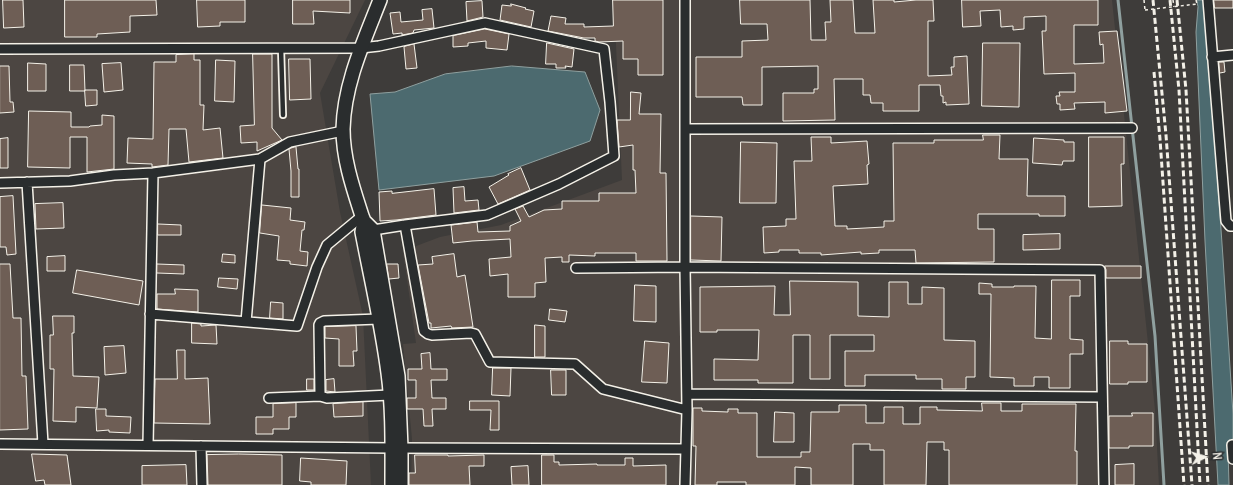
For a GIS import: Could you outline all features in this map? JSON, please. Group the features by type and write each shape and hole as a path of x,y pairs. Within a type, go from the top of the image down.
{"main road":[{"path":"380,0 353,71 346,100 343,130 349,173 365,225 397,366 399,388 397,448 392,485"},
{"path":"365,225 388,374 401,485"}],"street":[{"path":"685,0 685,267 687,394 685,485"},
{"path":"1208,0 1226,221 1230,226 1233,226"},
{"path":"0,49 361,48 379,46 485,23 604,49 614,156 559,184 487,215 405,225 365,225 327,245 317,267 297,326 150,314"},
{"path":"1212,57 1233,55"},
{"path":"685,129 1132,128"},
{"path":"0,183 70,181 114,175 153,173 260,159 290,142 343,130"},
{"path":"246,322 260,159"},
{"path":"148,445 153,173"},
{"path":"27,182 43,444"},
{"path":"405,225 424,331 428,334 471,333 477,336 490,362 575,364 603,389 687,410"},
{"path":"576,268 685,267 1100,270 1104,485"},
{"path":"320,396 320,323 324,321 380,319"},
{"path":"687,394 1102,397"},
{"path":"270,398 320,396 326,398 390,395"},
{"path":"0,444 686,449"},
{"path":"1232,445 1233,459"},
{"path":"201,446 202,485"}],"lane":[{"path":"281,48 283,115"}],"path":[{"path":"1144,0 1145,10 1196,4 1196,0"},
{"path":"1173,0 1174,7"}],"shaded area":[{"path":"0,0 365,0 320,93 340,212 363,316 371,485 0,485"},
{"path":"614,0 1112,0 1155,410 1159,485 411,485 412,439 403,344 416,343 403,251 440,237 501,225 622,180"}],"water":[{"path":"1197,0 1205,0 1223,258 1233,414 1233,438 1228,449 1229,485 1218,485 1205,241 1196,32 1198,7"},
{"path":"512,66 585,72 600,110 590,141 494,176 379,190 370,94 395,92 445,74"}],"building":[{"path":"3,0 23,0 24,27 4,28"},
{"path":"65,0 156,0 157,15 130,16 130,32 97,34 97,37 65,37"},
{"path":"197,0 245,0 245,22 220,22 220,26 198,27"},
{"path":"293,0 350,0 350,13 313,11 314,24 293,24"},
{"path":"613,0 663,0 663,75 638,75 638,59 623,59 623,41 599,42 595,41 595,38 584,38 548,31 551,16 566,18 565,24 584,24 584,27 613,26"},
{"path":"740,0 810,0 811,40 826,40 825,22 831,22 830,0 853,0 855,33 875,33 873,0 894,0 894,2 933,0 934,21 928,21 928,76 952,75 951,67 954,67 954,57 967,56 969,104 946,105 946,102 943,103 940,85 919,85 919,111 883,111 883,103 871,103 870,95 863,95 863,79 834,79 835,120 783,121 783,93 814,93 814,89 818,89 818,66 762,67 762,105 743,105 742,97 696,97 696,57 742,57 742,41 768,40 767,24 741,24"},
{"path":"962,0 1098,0 1098,25 1074,25 1074,64 1104,63 1103,44 1100,45 1099,32 1117,31 1127,111 1105,113 1105,102 1074,103 1075,109 1060,110 1060,104 1057,104 1056,96 1060,96 1059,92 1075,92 1075,73 1044,74 1042,31 1046,31 1046,16 1024,17 1024,29 1013,30 1013,26 1001,27 1000,10 980,11 981,26 963,27"},
{"path":"1214,0 1233,0 1233,8 1215,8"},
{"path":"482,1 483,17 467,21 466,2"},
{"path":"511,4 534,11 531,27 500,20 502,5 511,6"},
{"path":"432,9 434,28 414,30 413,33 402,35 402,33 393,34 390,13 400,12 401,22 423,20 422,10"},
{"path":"485,29 509,34 507,50 486,48 486,41 468,43 468,46 453,47 453,36"},
{"path":"547,43 574,49 572,67 565,66 566,68 556,68 556,64 546,64"},
{"path":"983,43 1020,43 1019,107 982,106"},
{"path":"414,44 417,68 406,69 404,47"},
{"path":"194,54 194,60 200,60 200,105 204,105 203,130 220,128 223,158 189,162 186,129 169,129 168,165 152,167 152,164 127,163 128,138 153,139 154,62 176,62 176,55"},
{"path":"253,54 272,54 272,128 282,140 257,151 257,142 241,143 240,126 254,125"},
{"path":"289,59 310,59 311,99 290,100"},
{"path":"216,60 235,61 234,102 215,101"},
{"path":"1219,62 1224,62 1225,72 1220,73"},
{"path":"28,63 46,64 46,91 28,91"},
{"path":"121,63 123,90 104,92 102,64"},
{"path":"70,65 84,65 85,91 70,91"},
{"path":"0,66 9,66 10,102 13,102 14,112 0,113"},
{"path":"85,90 97,90 97,105 86,106"},
{"path":"631,92 641,93 639,114 661,114 660,173 666,173 667,261 636,261 636,253 595,253 595,256 569,255 569,262 562,262 562,257 545,258 546,282 535,283 535,297 508,297 508,274 490,276 489,259 511,257 510,239 453,243 451,225 477,222 478,232 510,231 510,226 521,221 515,209 523,206 529,217 544,210 562,209 562,201 599,201 599,193 636,193 635,170 633,170 633,145 619,147 617,120 630,120"},
{"path":"29,111 71,112 71,127 102,125 102,115 114,116 114,169 87,172 87,137 70,137 70,168 28,167"},
{"path":"983,135 1000,135 999,159 1028,159 1027,196 1065,196 1065,216 1039,216 1039,214 978,214 978,229 994,229 994,262 916,263 915,250 879,250 879,253 861,254 861,252 821,255 821,253 799,253 799,250 779,250 779,252 764,253 763,227 786,226 786,219 796,219 794,161 812,161 811,137 831,137 831,143 867,141 869,164 867,165 868,184 833,186 835,226 847,226 847,229 884,227 884,221 894,221 893,143 934,143 934,140 983,140"},
{"path":"1089,137 1124,137 1124,164 1121,164 1122,206 1089,207"},
{"path":"8,138 8,168 0,168 0,139"},
{"path":"1034,138 1074,142 1074,161 1063,161 1062,165 1033,163"},
{"path":"741,142 777,143 776,203 740,203"},
{"path":"296,147 299,169 299,197 291,197 289,149"},
{"path":"521,168 530,190 498,204 489,187 509,175 508,174"},
{"path":"464,187 465,201 478,200 479,210 454,213 453,188"},
{"path":"434,189 436,215 380,221 379,192 392,191 392,193"},
{"path":"13,196 16,254 7,255 6,247 0,247 0,197"},
{"path":"63,203 64,228 36,229 35,204"},
{"path":"262,205 291,208 290,220 305,222 304,230 302,230 300,251 308,252 307,266 290,264 290,261 277,260 279,236 260,233"},
{"path":"691,216 722,217 721,261 691,260"},
{"path":"158,224 181,225 181,235 158,235"},
{"path":"1060,234 1060,249 1023,250 1023,235"},
{"path":"223,254 235,255 235,263 222,262"},
{"path":"454,254 457,277 465,275 473,327 452,328 451,326 431,328 418,265 433,264 432,257"},
{"path":"65,256 65,271 47,271 47,257"},
{"path":"0,264 10,264 13,318 21,318 22,376 26,376 28,429 0,430"},
{"path":"157,264 184,265 184,274 157,273"},
{"path":"387,264 398,264 399,278 389,279"},
{"path":"1105,266 1141,266 1141,278 1106,278"},
{"path":"77,270 143,281 139,305 73,293"},
{"path":"219,278 238,279 237,289 218,287"},
{"path":"1052,280 1080,280 1080,296 1070,296 1070,339 1083,340 1083,354 1070,354 1070,388 1049,388 1049,377 1034,377 1034,386 1014,386 1014,378 990,377 991,294 979,294 979,283 992,284 992,287 1036,286 1035,338 1051,339"},
{"path":"790,281 858,282 858,316 889,317 889,282 908,282 908,304 922,304 922,287 944,288 944,340 975,341 975,377 966,377 966,389 942,389 942,379 916,379 916,375 865,375 865,386 845,386 845,351 874,351 874,335 830,335 830,379 810,379 810,335 793,335 793,383 758,383 758,380 714,380 714,359 758,360 759,330 717,330 717,332 700,332 700,287 775,286 774,315 790,315"},
{"path":"635,285 656,286 656,322 634,321"},
{"path":"175,289 198,290 198,312 157,309 157,294 175,294"},
{"path":"271,302 283,303 283,319 270,318"},
{"path":"550,309 567,311 565,322 549,320"},
{"path":"53,316 74,316 74,333 72,333 73,376 99,377 97,408 76,407 76,422 53,421 54,369 50,369 50,335 53,335"},
{"path":"192,323 201,324 201,326 216,325 217,344 192,343"},
{"path":"535,325 545,326 545,357 535,357"},
{"path":"356,326 357,351 353,351 354,366 339,366 339,339 325,338 325,327"},
{"path":"645,341 669,343 667,383 642,382"},
{"path":"1110,341 1128,341 1128,344 1147,344 1147,382 1110,384"},
{"path":"124,346 126,373 105,375 104,347"},
{"path":"177,350 185,350 185,379 208,378 210,424 154,423 155,379 177,379"},
{"path":"430,353 431,369 447,369 447,380 431,380 432,398 446,398 446,409 432,409 433,426 424,426 423,409 407,409 407,398 416,398 416,380 408,380 408,369 422,369 421,354"},
{"path":"493,368 511,368 510,396 492,395"},
{"path":"551,370 566,370 566,395 552,395"},
{"path":"307,379 314,379 314,390 307,390"},
{"path":"334,379 335,392 326,391 326,380"},
{"path":"470,401 499,401 499,430 490,430 491,410 470,410"},
{"path":"363,402 363,416 334,417 333,404"},
{"path":"296,403 296,417 289,417 289,429 273,429 273,434 256,434 256,417 273,417 273,404"},
{"path":"982,403 1001,403 1001,411 1022,411 1022,404 1076,404 1075,451 1077,451 1077,485 949,485 949,450 944,450 944,442 927,442 926,485 884,485 884,450 870,450 870,444 853,444 853,485 811,485 811,468 795,467 795,485 746,485 746,482 717,482 717,485 695,485 696,446 693,446 693,408 702,408 702,411 728,412 728,409 738,409 738,413 757,413 757,457 801,457 801,452 810,452 811,412 839,412 839,405 866,405 866,423 884,423 884,407 903,407 903,424 920,424 920,407 937,407 937,410 982,411"},
{"path":"96,409 106,409 106,416 131,417 130,433 109,432 109,430 97,431"},
{"path":"775,412 794,413 794,442 774,442"},
{"path":"1132,413 1153,413 1153,446 1109,448 1109,416 1132,416"},
{"path":"32,454 67,455 71,485 45,485 44,480 36,481"},
{"path":"207,455 282,455 282,485 208,485"},
{"path":"415,455 484,455 484,466 469,466 470,485 409,485 409,473 415,473"},
{"path":"542,455 554,455 554,462 559,462 559,465 625,465 625,458 633,458 633,466 666,465 666,485 542,485"},
{"path":"301,458 347,461 346,485 311,485 311,482 300,481"},
{"path":"1134,464 1134,485 1115,485 1115,465"},
{"path":"186,465 187,485 142,485 142,466"},
{"path":"528,466 529,485 512,485 511,467"}],"waterway":[{"path":"1118,0 1155,336 1164,485"}],"railway":[{"path":"1153,0 1166,135 1192,485"},
{"path":"1170,0 1179,90 1200,485"},
{"path":"1177,0 1186,90 1208,485"},
{"path":"1154,72 1184,485"}]}
